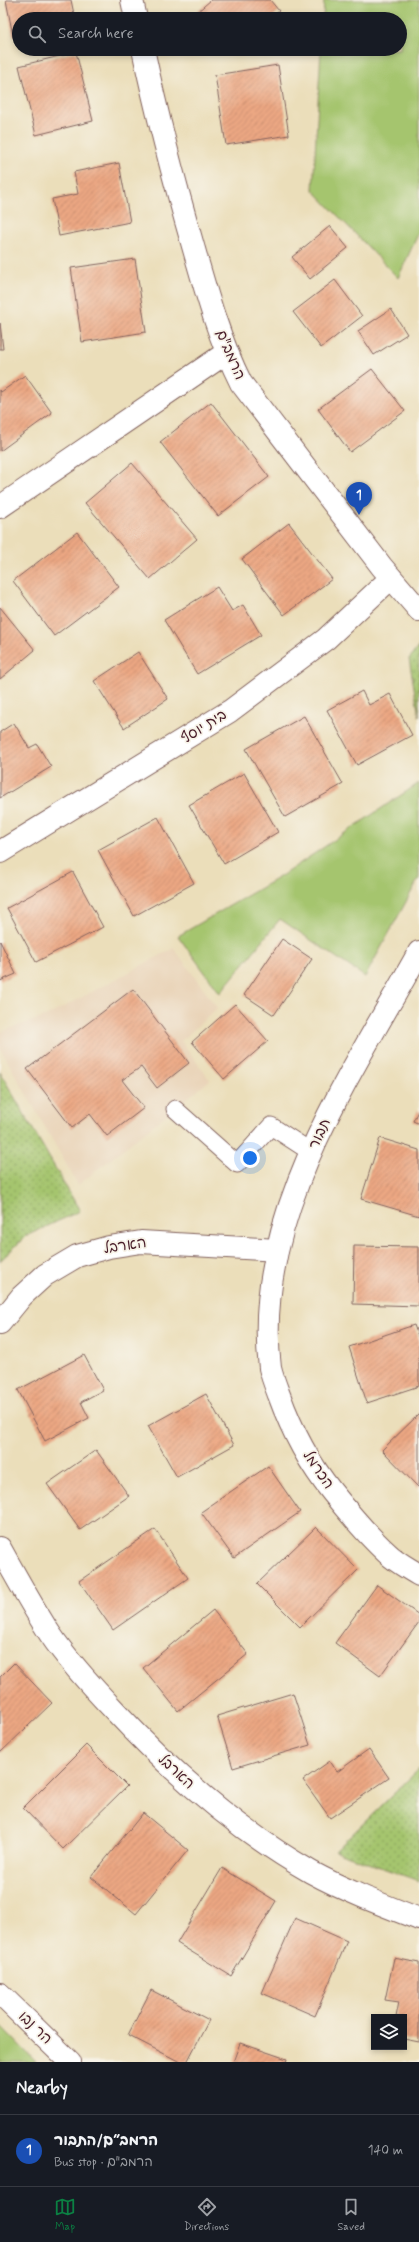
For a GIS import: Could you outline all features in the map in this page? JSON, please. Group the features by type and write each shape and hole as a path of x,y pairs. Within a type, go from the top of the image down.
{"street":[{"path":"132,0 135,12"},
{"name":"הרמב\"ם","path":"144,56 166,152 207,296 226,353 241,382 391,578 419,610"},
{"path":"0,507 226,353"},
{"name":"בית יוסף","path":"0,852 230,711 326,639 391,578"},
{"name":"תבור","path":"268,1334 271,1279 277,1250 285,1218 311,1152 326,1119 419,952"},
{"name":"הארבל","path":"0,1323 22,1296 45,1275 77,1256 109,1247 141,1242 277,1250"},
{"name":"הכרמל","path":"268,1334 270,1370 289,1423 319,1475 355,1519 388,1554 419,1575"},
{"name":"הארבל","path":"0,1548 51,1634 93,1688 143,1742 200,1794 255,1838 312,1872 367,1899 419,1919"},
{"name":"הר נבו","path":"0,1994 70,2062"}],"lane":[{"path":"175,1109 237,1164 271,1126 311,1152"}],"shaded area":[{"path":"174,948 217,1008 181,1041 210,1080 78,1185 0,1048 0,1032 47,1016"}],"green space":[{"path":"324,0 419,0 419,232 398,278 313,190 321,56 407,56 407,12 323,12"},
{"path":"419,646 419,716 409,659"},
{"path":"419,783 419,878 365,977 280,919 220,993 178,936 281,876"},
{"path":"0,1072 80,1211 26,1236 0,1261"},
{"path":"419,1769 419,1881 335,1851"},
{"path":"0,2025 36,2062 0,2062"}],"building":[{"path":"6,0 71,0 74,12 12,12 12,31"},
{"path":"211,0 270,0 279,11 278,12 197,12"},
{"path":"60,56 77,56 93,121 36,135 19,66"},
{"path":"278,65 289,135 226,145 215,75"},
{"path":"119,163 130,222 59,236 52,199 78,194 74,172"},
{"path":"330,226 348,248 310,279 292,257"},
{"path":"135,259 146,332 82,342 71,268"},
{"path":"335,280 362,316 321,348 293,312"},
{"path":"391,309 407,334 374,355 358,331"},
{"path":"0,323 3,349 0,349"},
{"path":"372,369 405,411 350,452 318,409"},
{"path":"25,375 52,413 0,451 0,390 1,392"},
{"path":"211,402 269,477 218,516 160,442"},
{"path":"132,463 197,539 150,579 85,503"},
{"path":"289,523 332,579 284,615 242,559"},
{"path":"77,532 119,587 54,636 13,581"},
{"path":"217,587 232,611 243,605 261,635 197,674 164,620"},
{"path":"0,607 35,650 0,679"},
{"path":"138,652 168,699 124,728 94,681"},
{"path":"362,691 369,705 390,694 412,735 357,765 327,710"},
{"path":"304,716 343,784 285,817 246,749"},
{"path":"14,723 29,748 37,744 51,767 0,798 0,732"},
{"path":"244,773 278,832 224,864 189,805"},
{"path":"158,817 194,883 134,916 98,850"},
{"path":"73,872 103,927 36,962 7,908"},
{"path":"282,939 312,959 274,1015 244,995"},
{"path":"0,941 16,974 0,981"},
{"path":"133,989 189,1063 157,1088 141,1067 122,1080 144,1108 107,1136 90,1114 72,1128 27,1069"},
{"path":"235,1004 268,1041 224,1079 192,1042"},
{"path":"419,1109 419,1124 413,1121"},
{"path":"380,1138 419,1150 419,1216 361,1199"},
{"path":"354,1246 419,1247 419,1306 353,1304"},
{"path":"414,1325 419,1339 419,1386 367,1403 349,1347"},
{"path":"84,1355 103,1390 81,1402 89,1418 45,1441 18,1390"},
{"path":"206,1394 234,1445 177,1477 148,1426"},
{"path":"419,1414 419,1488 382,1450"},
{"path":"96,1450 129,1496 80,1530 47,1484"},
{"path":"268,1466 300,1512 234,1558 201,1512"},
{"path":"316,1527 358,1570 300,1627 257,1584"},
{"path":"155,1529 188,1578 113,1630 79,1581"},
{"path":"377,1585 419,1615 419,1622 380,1676 335,1643"},
{"path":"213,1610 248,1654 178,1711 143,1668"},
{"path":"14,1663 52,1703 0,1753 0,1677"},
{"path":"293,1693 310,1745 233,1768 217,1716"},
{"path":"86,1745 127,1786 63,1849 23,1808"},
{"path":"369,1749 389,1778 330,1818 303,1780 330,1761 337,1772"},
{"path":"143,1813 188,1850 136,1914 91,1877"},
{"path":"222,1868 276,1901 231,1976 177,1943"},
{"path":"295,1918 347,1941 315,2016 262,1993"},
{"path":"394,1958 419,1963 419,2042 407,2040 407,2014 397,2014 399,2002 385,2000"},
{"path":"151,1990 209,2020 187,2062 180,2062 128,2035"},
{"path":"240,2043 287,2059 286,2062 233,2062"}],"place":[{"name":"הרמב״ם/התבור","path":"359,515"}]}
